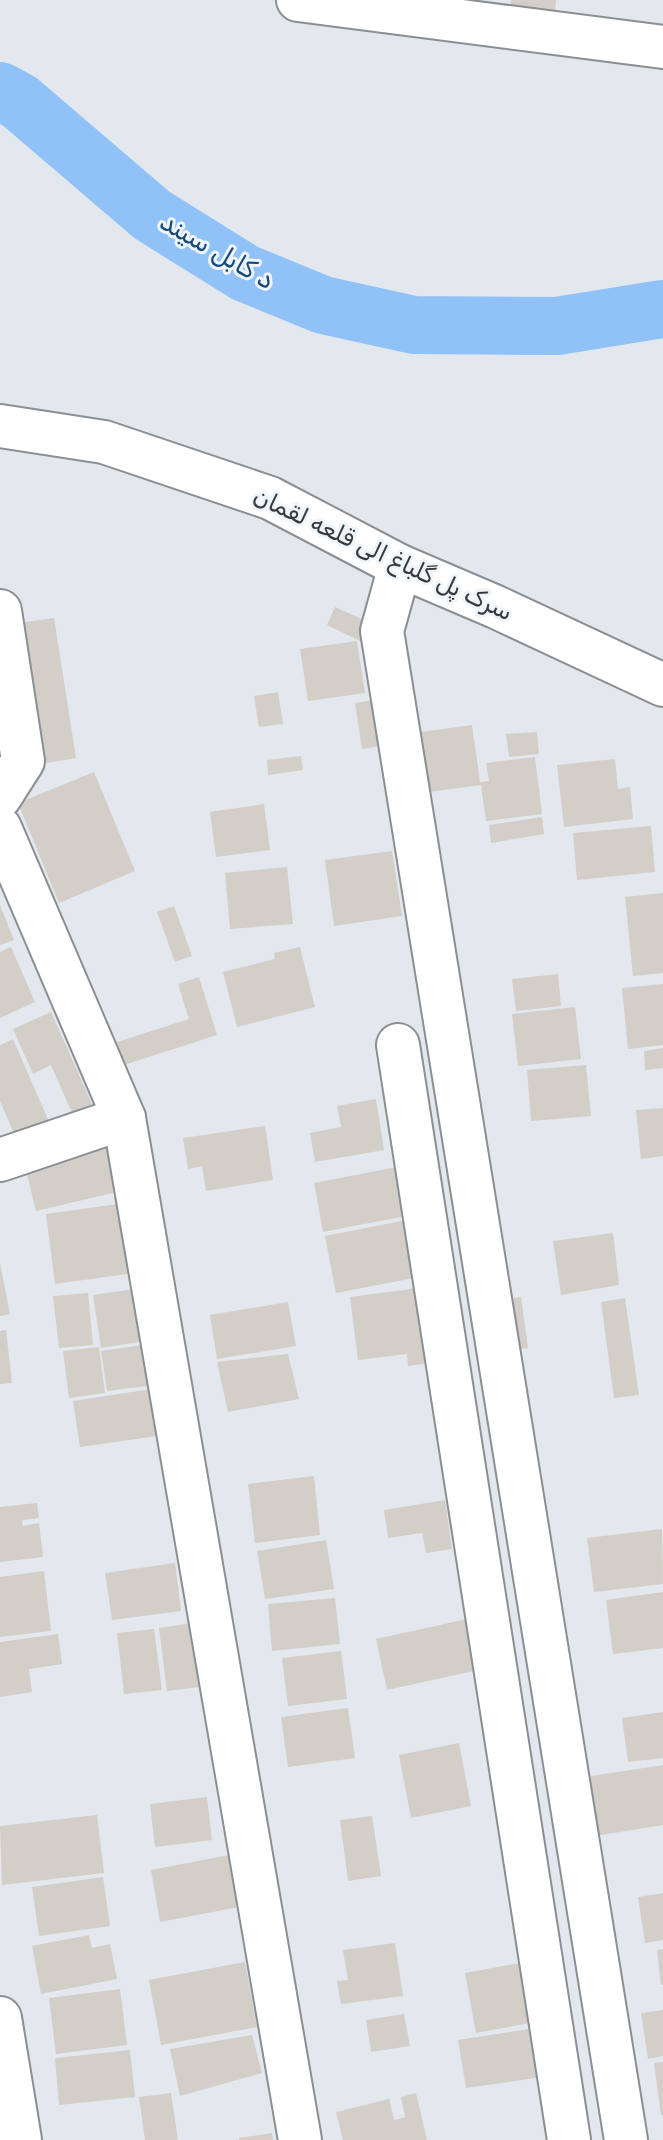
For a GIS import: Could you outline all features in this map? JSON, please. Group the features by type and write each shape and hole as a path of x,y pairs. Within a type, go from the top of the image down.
{"street":[{"path":"298,0 663,47"},
{"name":"سرک پل گلباغ الی قلعه لقمان","path":"0,426 104,442 270,498 400,566 663,685"},
{"path":"400,566 382,631 626,2140"},
{"path":"0,611 23,761 0,797"},
{"path":"0,828 124,1118 300,2140"},
{"path":"398,1045 569,2140"},
{"path":"0,1160 124,1118"},
{"path":"0,2018 20,2140"}],"building":[{"path":"511,0 556,0 555,14 510,10"},
{"path":"335,607 366,621 366,644 327,625"},
{"path":"54,618 76,758 41,764 19,623"},
{"path":"357,641 365,693 308,701 300,649"},
{"path":"278,692 283,724 259,727 254,696"},
{"path":"373,700 380,746 362,749 355,703"},
{"path":"472,725 480,782 489,781 486,763 535,757 542,814 486,821 481,785 421,793 413,733"},
{"path":"537,732 539,754 509,757 506,734"},
{"path":"301,756 303,770 268,775 267,760"},
{"path":"615,759 618,789 630,787 633,819 564,827 557,765"},
{"path":"94,772 135,871 59,903 18,803"},
{"path":"264,804 270,850 216,857 210,812"},
{"path":"542,817 544,834 491,843 489,825"},
{"path":"651,826 655,872 577,880 573,833"},
{"path":"392,851 402,916 334,926 325,860"},
{"path":"287,867 293,924 230,929 225,873"},
{"path":"663,893 663,973 633,976 625,897"},
{"path":"0,905 14,940 0,945"},
{"path":"174,906 192,956 175,962 157,912"},
{"path":"11,947 35,1002 0,1018 0,952"},
{"path":"300,947 315,1007 237,1027 223,972 275,959 274,953"},
{"path":"558,974 561,1006 516,1011 512,979"},
{"path":"199,977 217,1035 124,1065 117,1042 189,1019 178,984"},
{"path":"663,984 663,1045 628,1049 622,988"},
{"path":"575,1007 581,1059 518,1066 512,1014"},
{"path":"51,1012 92,1104 72,1113 51,1065 33,1074 13,1029"},
{"path":"13,1039 50,1124 16,1138 0,1101 0,1045"},
{"path":"663,1048 663,1068 645,1070 644,1051"},
{"path":"586,1065 591,1116 531,1121 527,1070"},
{"path":"376,1099 384,1150 315,1162 310,1133 341,1127 337,1106"},
{"path":"663,1108 663,1156 641,1159 636,1110"},
{"path":"265,1126 273,1180 206,1191 202,1166 188,1169 183,1138"},
{"path":"109,1142 121,1191 36,1211 24,1162"},
{"path":"397,1167 406,1216 323,1232 314,1183"},
{"path":"125,1203 134,1273 55,1284 46,1214"},
{"path":"407,1220 419,1277 336,1293 325,1236"},
{"path":"613,1233 619,1285 561,1295 553,1241"},
{"path":"0,1263 10,1314 0,1316"},
{"path":"142,1288 151,1340 101,1348 93,1295"},
{"path":"419,1288 429,1363 408,1366 407,1354 358,1360 350,1297"},
{"path":"88,1293 93,1345 59,1348 53,1296"},
{"path":"521,1297 528,1348 505,1351 498,1301"},
{"path":"625,1298 639,1395 614,1398 601,1302"},
{"path":"288,1302 296,1346 217,1359 210,1315"},
{"path":"6,1330 12,1383 0,1384 0,1331"},
{"path":"150,1344 155,1385 107,1391 101,1351"},
{"path":"99,1347 105,1393 69,1398 63,1351"},
{"path":"288,1354 299,1399 228,1412 217,1362"},
{"path":"151,1389 157,1436 80,1447 73,1401"},
{"path":"314,1476 320,1535 255,1543 248,1484"},
{"path":"445,1500 452,1549 426,1553 422,1533 388,1538 384,1510"},
{"path":"37,1503 39,1518 22,1520 23,1526 39,1523 43,1557 0,1562 0,1507"},
{"path":"662,1529 663,1584 594,1592 587,1538"},
{"path":"326,1540 334,1589 265,1599 257,1551"},
{"path":"175,1563 181,1611 112,1620 105,1573"},
{"path":"44,1571 51,1631 0,1637 0,1577"},
{"path":"663,1592 663,1648 613,1654 606,1600"},
{"path":"335,1598 340,1644 272,1651 268,1604"},
{"path":"467,1619 478,1670 387,1690 376,1639"},
{"path":"192,1623 200,1687 167,1691 159,1628"},
{"path":"154,1629 162,1690 124,1694 117,1633"},
{"path":"58,1634 62,1664 29,1669 32,1692 0,1697 0,1642"},
{"path":"341,1651 347,1699 288,1706 282,1658"},
{"path":"348,1708 355,1758 288,1767 281,1717"},
{"path":"663,1712 663,1758 628,1762 622,1718"},
{"path":"459,1743 471,1806 411,1818 399,1755"},
{"path":"663,1765 663,1825 595,1836 585,1777"},
{"path":"207,1797 212,1840 155,1847 150,1804"},
{"path":"97,1815 104,1873 2,1885 0,1826"},
{"path":"372,1816 381,1876 348,1881 340,1820"},
{"path":"229,1855 239,1907 160,1922 151,1870"},
{"path":"103,1877 110,1926 39,1936 32,1887"},
{"path":"663,1893 663,1940 645,1943 638,1897"},
{"path":"89,1935 92,1948 110,1944 117,1979 41,1994 32,1946"},
{"path":"395,1943 403,1996 341,2004 337,1981 348,1980 343,1950"},
{"path":"663,1949 663,1985 661,1985 657,1950"},
{"path":"245,1962 257,2027 161,2045 149,1980"},
{"path":"520,1963 530,2023 476,2033 465,1973"},
{"path":"120,1989 127,2045 56,2054 49,1998"},
{"path":"663,2010 663,2056 648,2059 641,2013"},
{"path":"404,2014 410,2046 371,2052 366,2020"},
{"path":"535,2028 542,2077 466,2088 458,2040"},
{"path":"252,2035 262,2073 180,2096 170,2049"},
{"path":"130,2050 135,2097 59,2105 55,2058"},
{"path":"663,2062 663,2115 661,2115 654,2063"},
{"path":"171,2093 178,2140 145,2140 139,2097"},
{"path":"416,2093 427,2140 343,2140 336,2112 389,2099 394,2120 405,2117 401,2097"},
{"path":"272,2133 273,2140 239,2140 239,2138"}],"waterway":[{"name":"د کابل سيند","path":"0,91 20,102 152,215 245,273 323,305 414,325 557,326 663,309"}]}
